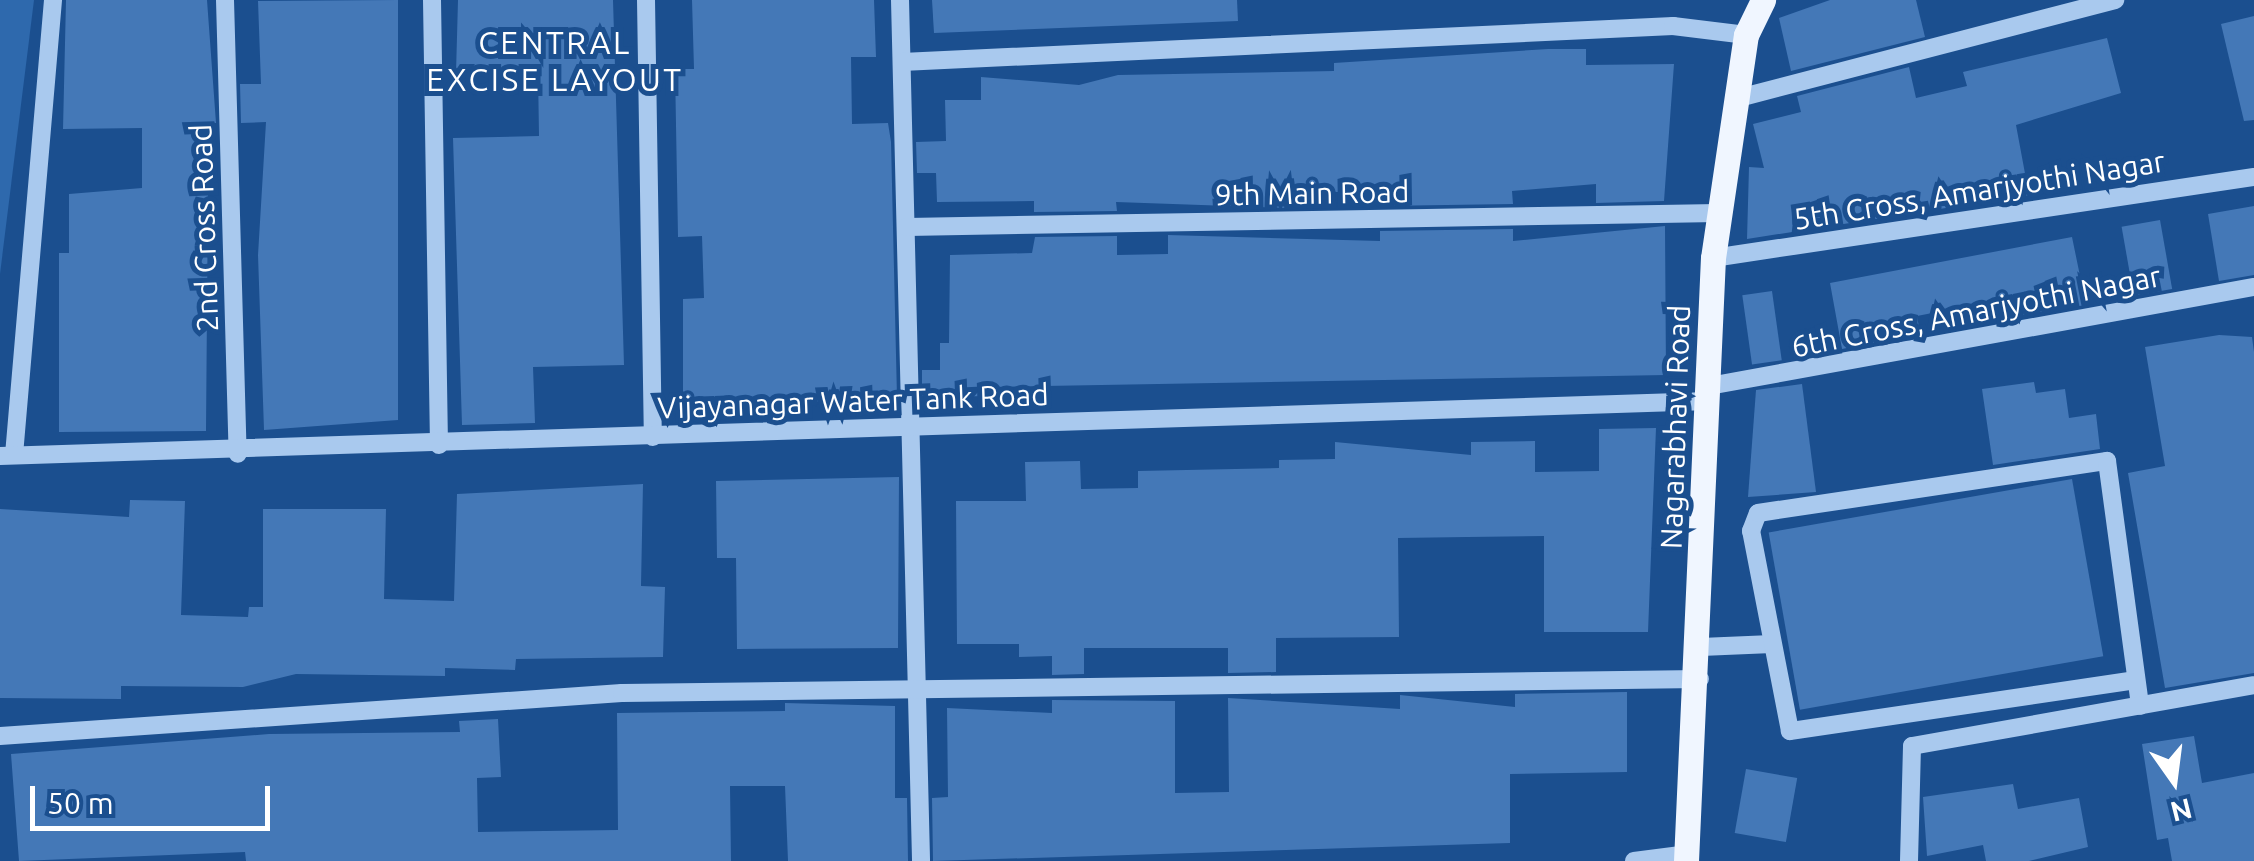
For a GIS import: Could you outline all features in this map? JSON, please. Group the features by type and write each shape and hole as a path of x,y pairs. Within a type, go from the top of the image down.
{"main road":[{"name":"Nagarabhavi Road","path":"1686,858 1702,648 1713,258 1746,36 1763,0"}],"street":[{"path":"7,455 53,0"},
{"name":"2nd Cross Road","path":"225,0 238,454"},
{"path":"432,0 440,445"},
{"path":"646,0 653,437"},
{"path":"900,0 915,425 921,861"},
{"path":"1736,99 2115,0"},
{"path":"902,62 1673,26 1746,36"},
{"name":"5th Cross, Amarjyothi Nagar","path":"1713,258 2254,177"},
{"name":"9th Main Road","path":"907,227 1718,213"},
{"name":"6th Cross, Amarjyothi Nagar","path":"1708,394 2254,287"},
{"name":"Vijayanagar Water Tank Road","path":"7,455 238,454 1708,394"},
{"path":"2136,680 1813,734 1790,731 1750,531 1758,513 2095,457 2107,460 2140,706"},
{"path":"1702,648 1772,644"},
{"path":"0,736 622,692 920,685 1700,679"},
{"path":"1909,861 1912,746 2254,686"},
{"path":"1634,861 1686,858"}],"shaded area":[{"path":"0,0 34,0 0,274"}],"building":[{"path":"66,0 207,0 216,123 196,123 196,187 208,187 206,431 59,432 59,253 69,253 69,194 142,188 142,128 63,129"},
{"path":"398,0 398,420 264,430 258,255 266,122 241,123 240,84 261,84 258,1"},
{"path":"458,0 613,0 624,365 533,367 535,423 462,425 453,138 539,136 538,72 456,73"},
{"path":"692,0 874,0 876,57 851,57 852,124 888,123 897,397 683,409 683,299 704,298 702,236 678,237 675,69 694,69"},
{"path":"932,0 1237,0 1238,21 934,33"},
{"path":"1830,0 1916,0 1925,37 1791,71 1779,18"},
{"path":"2254,16 2254,120 2244,121 2221,24"},
{"path":"2107,38 2121,93 2016,125 2029,195 1747,239 1749,167 1764,168 1753,124 1801,112 1797,96 1909,67 1916,98 1967,86 1963,72"},
{"path":"1586,49 1586,65 1674,64 1664,201 1596,203 1596,184 1512,191 1513,204 1380,206 1379,191 1288,193 1288,208 1116,202 1117,211 1034,212 1034,201 937,202 936,173 917,173 916,142 946,141 945,100 981,100 981,77 1079,85 1118,75 1334,71 1334,63"},
{"path":"2254,206 2254,275 2219,281 2208,214"},
{"path":"2160,220 2172,289 2134,296 2122,227"},
{"path":"1665,226 1666,375 990,387 990,396 922,397 922,370 940,370 940,343 949,343 950,255 1032,253 1035,237 1117,236 1117,255 1168,254 1168,235 1380,241 1380,231 1513,229 1513,241"},
{"path":"2072,237 2086,305 1972,322 1968,306 1917,316 1920,333 1842,349 1830,283"},
{"path":"1772,291 1782,360 1752,364 1742,295"},
{"path":"2219,335 2252,337 2254,352 2254,673 2165,688 2128,473 2165,466 2145,347"},
{"path":"2034,382 2036,393 2065,389 2069,418 2096,414 2100,449 1993,465 1982,389"},
{"path":"1802,384 1816,492 1748,497 1756,390"},
{"path":"1656,428 1648,632 1544,632 1544,536 1398,538 1399,637 1276,638 1276,672 1228,673 1228,648 1084,648 1084,674 1052,675 1052,656 1019,657 1019,644 957,644 956,501 1026,501 1025,462 1080,461 1081,489 1138,488 1138,471 1279,468 1279,460 1335,459 1335,442 1471,455 1471,442 1535,441 1535,472 1599,471 1599,429"},
{"path":"899,477 898,648 737,649 736,558 717,558 716,481"},
{"path":"2072,479 2103,656 1800,710 1769,532"},
{"path":"643,484 641,586 665,587 663,657 516,659 515,670 445,668 445,676 296,674 243,687 121,686 121,699 0,698 0,509 129,517 130,500 185,501 181,615 248,617 249,607 263,607 263,509 386,509 384,599 454,601 457,494"},
{"path":"1627,692 1627,772 1510,774 1510,843 933,861 932,798 948,797 947,708 1052,713 1052,700 1175,701 1175,793 1229,792 1228,698 1400,709 1400,695 1515,707 1515,694"},
{"path":"785,703 895,706 895,798 907,798 908,861 788,861 785,786 730,786 731,861 246,861 245,852 19,861 11,754 269,734 460,732 459,721 498,719 501,777 477,778 478,832 618,830 617,713 785,711"},
{"path":"2194,736 2202,783 2254,773 2254,861 2172,861 2168,838 2157,840 2142,744"},
{"path":"1746,769 1797,778 1786,842 1735,833"},
{"path":"2013,784 2018,809 2079,798 2088,847 2029,861 1986,861 1983,845 1927,856 1923,797"}],"district":[{"name":"CENTRAL EXCISE LAYOUT","path":"555,62"}]}
